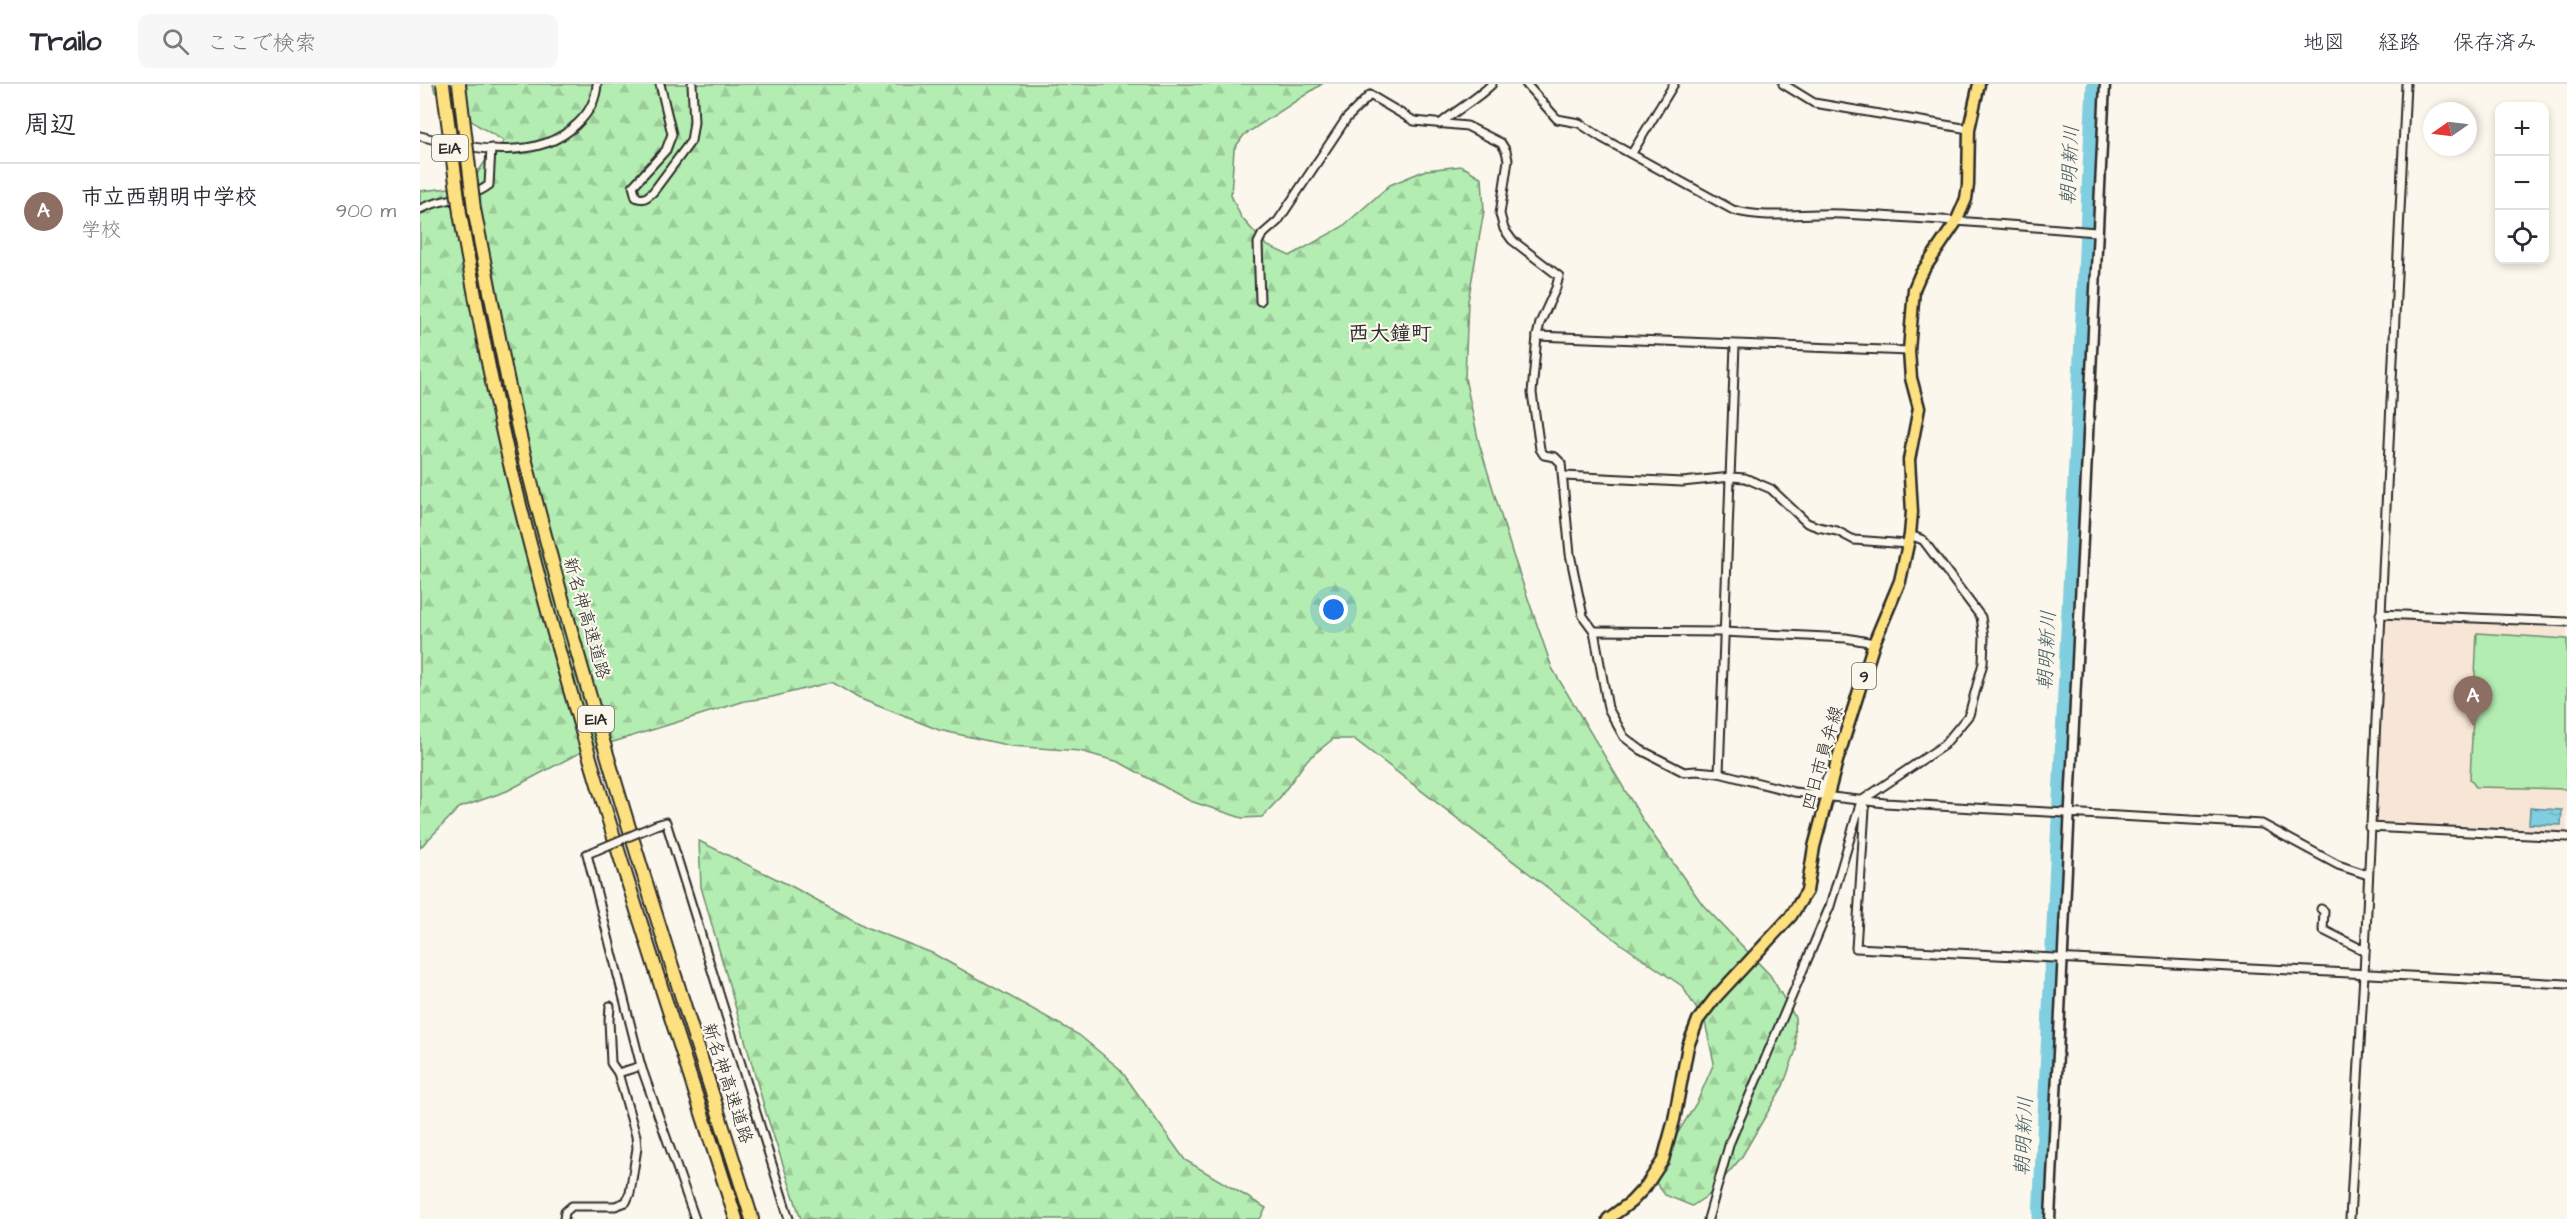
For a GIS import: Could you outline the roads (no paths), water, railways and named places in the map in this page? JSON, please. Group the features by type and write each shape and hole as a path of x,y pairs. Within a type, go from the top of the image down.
{"highway":[{"name":"新名神高速道路","path":"443,84 460,213 481,329 514,484 549,614 665,998 736,1219"},
{"name":"新名神高速道路","path":"459,84 474,209 530,479 564,609 612,773 752,1219"}],"main road":[{"name":"四日市員弁線","path":"1608,1219 1631,1202 1647,1186 1663,1160 1674,1120 1688,1046 1698,1020 1715,998 1791,916 1807,891 1814,847 1837,761 1874,643 1899,581 1909,539 1912,512 1909,460 1919,408 1911,378 1909,351 1914,289 1920,275 1956,222 1966,199 1969,129 1979,84"}],"street":[{"path":"420,136 491,148 527,149 554,141 572,130 587,114 594,99 597,84"},
{"path":"660,84 672,134 666,150 633,186 633,192 640,199 645,199 653,192 691,141 694,122 692,84"},
{"path":"1444,124 1456,110 1475,100 1492,84"},
{"path":"1526,84 1557,119 1579,123 1733,210 1751,215 1827,213 1944,219 1956,222 2094,232"},
{"path":"1632,153 1674,84"},
{"path":"1783,84 1814,103 1969,129"},
{"path":"2050,1219 2056,958 2067,813 2092,377 2094,232 2105,84"},
{"path":"2350,1219 2364,974 2369,827 2406,84"},
{"path":"1260,301 1258,243 1262,235 1278,220 1346,119 1370,95 1414,121 1467,126 1501,143 1508,160 1500,214 1504,229 1512,240 1558,276 1556,288 1540,323 1537,336 1532,393 1540,450 1544,454 1556,457 1561,463 1570,554 1583,616 1594,632 1608,708 1624,737 1677,770 1719,773 1794,792 1820,795 1837,761"},
{"path":"420,209 440,201 479,193 489,185 491,148"},
{"path":"1537,336 1909,351"},
{"path":"1719,773 1735,345"},
{"path":"1564,476 1682,482 1731,477 1745,478 1771,489 1807,523 1837,531 1854,540 1923,540 1981,617 1984,637 1983,663 1969,715 1944,745 1861,801 1830,906 1730,1142 1708,1219"},
{"path":"2380,614 2567,622"},
{"path":"1594,632 1723,632 1846,638 1874,643"},
{"path":"1832,797 1861,801 2262,824 2338,865 2368,875"},
{"path":"1861,801 1865,809 1856,948 2567,984"},
{"path":"695,1219 641,1066 587,854 666,822 789,1219"},
{"path":"2369,827 2567,837"},
{"path":"2321,909 2324,911 2323,930 2365,951"},
{"path":"564,1219 565,1212 572,1206 615,1206 626,1202 630,1193 637,1148 636,1136 618,1073 611,1063 610,1006"},
{"path":"618,1073 641,1066"}],"water":[{"path":"2530,808 2562,810 2561,825 2529,824"}],"waterway":[{"name":"朝明新川","path":"2040,1219 2094,84"}],"place":[{"name":"市立西朝明中学校","path":"2473,726"}],"district":[{"name":"西大鐘町","path":"1390,333"}]}
